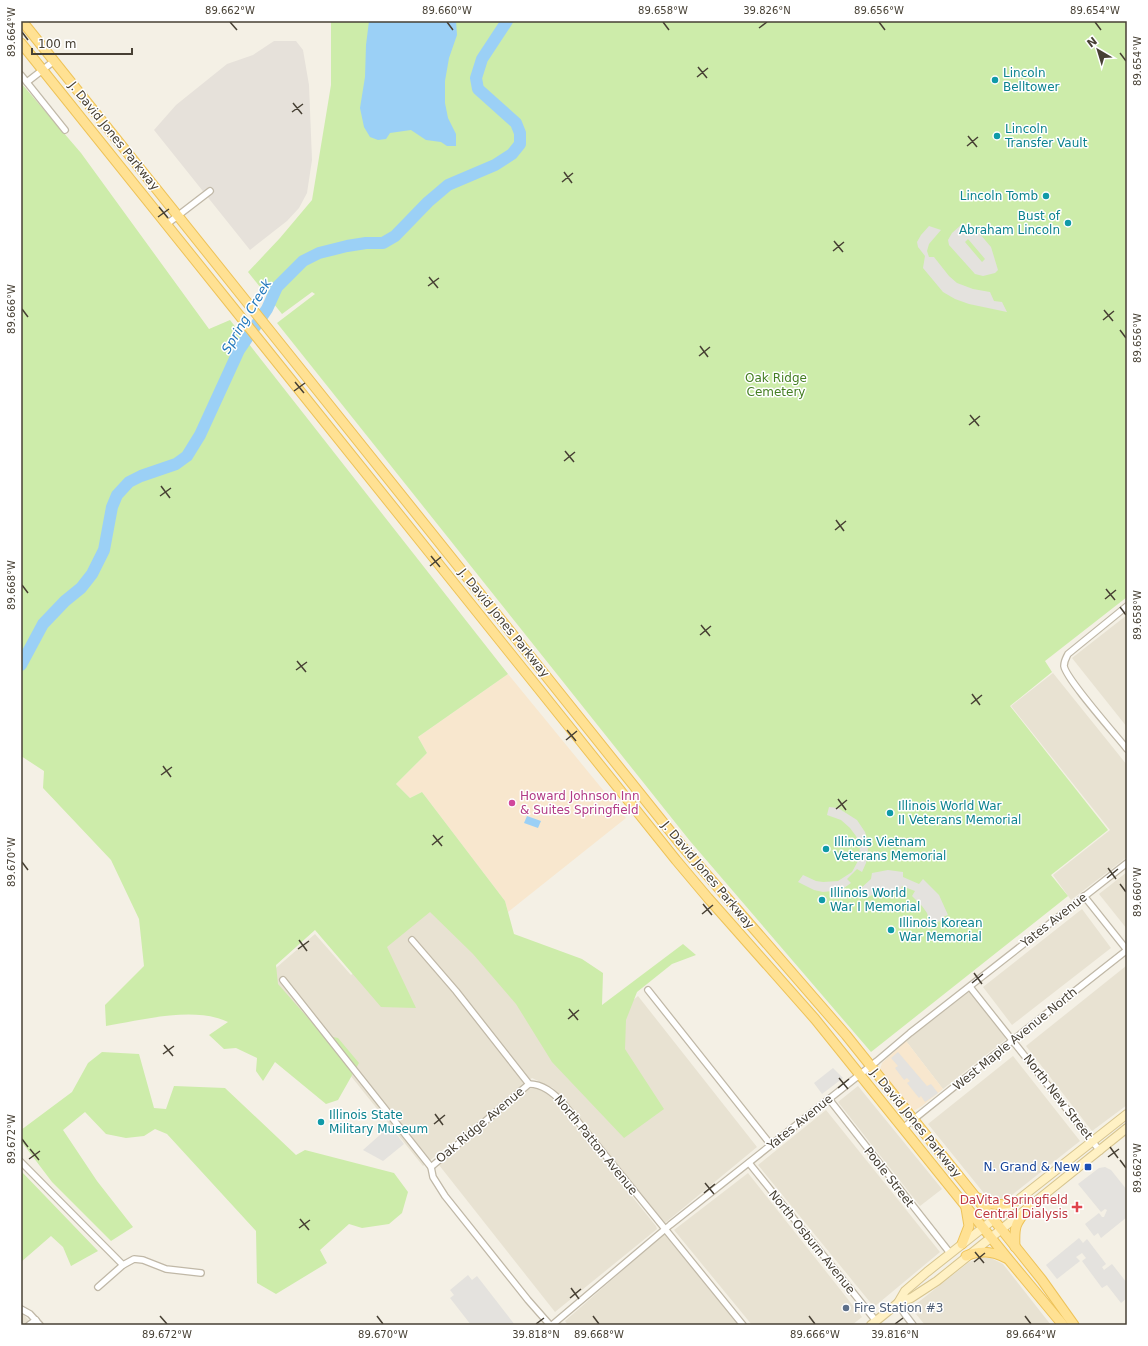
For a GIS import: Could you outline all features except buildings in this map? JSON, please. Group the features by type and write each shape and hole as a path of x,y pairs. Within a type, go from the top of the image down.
{"main road":[{"name":"J. David Jones Parkway","path":"22,21 682,846 738,913 807,990 870,1066 1001,1229 1074,1325"},
{"name":"J. David Jones Parkway","path":"21,43 676,860 718,910 802,1002 1008,1260 1063,1325"},
{"path":"898,1303 905,1291 1014,1202 1127,1114"},
{"path":"873,1323 898,1303 925,1290 1127,1128"},
{"path":"975,1197 997,1205 1014,1202"},
{"path":"962,1244 969,1226 965,1205"},
{"path":"1015,1247 1017,1223 1028,1207"},
{"path":"966,1256 973,1253 987,1251 995,1253 1008,1260"}],"street":[{"path":"27,82 54,61"},
{"path":"21,75 65,130"},
{"path":"167,224 210,190"},
{"path":"1127,606 1068,654 1064,666 1068,674 1127,749"},
{"name":"Yates Avenue","path":"551,1325 665,1229 1127,863"},
{"path":"1084,896 1127,950"},
{"path":"412,940 456,991 529,1084"},
{"name":"West Maple Avenue North","path":"903,1128 1127,950"},
{"path":"283,980 431,1167 433,1177 445,1196 528,1300 551,1325"},
{"name":"North New Street","path":"970,986 1100,1151"},
{"path":"648,990 771,1145"},
{"name":"Oak Ridge Avenue","path":"431,1167 529,1084"},
{"name":"North Patton Avenue","path":"529,1084 536,1084 545,1088 553,1093 562,1102 742,1325"},
{"name":"Poole Street","path":"829,1099 950,1254"},
{"path":"21,1162 123,1265"},
{"name":"North Osburn Avenue","path":"749,1162 873,1323"},
{"path":"98,1287 123,1265 134,1259 139,1259 166,1269 201,1273"},
{"path":"898,1303 913,1325"},
{"path":"21,1309 30,1314 40,1325"},
{"path":"29,1325 36,1320"}],"shaded area":[{"path":"274,41 296,41 303,50 309,85 312,160 307,193 299,208 287,221 250,250 154,130 176,105 227,64 253,55"},
{"path":"961,225 973,226 991,247 998,270 995,273 983,276 975,274 949,245 948,240 952,233","holes":["968,239 985,259 982,262 965,242"]},
{"path":"929,226 941,230 929,244 927,251 929,257 934,257 949,276 957,283 973,289 990,292 994,301 1002,302 1007,312 969,304 955,299 943,292 923,268 925,256 918,247 917,242"},
{"path":"1127,615 1127,727 1072,658"},
{"path":"1053,673 1127,765 1127,857 1071,900 1053,875 1110,830 1011,706"},
{"path":"508,674 626,818 508,912 505,901 422,792 410,798 396,784 427,753 418,737"},
{"path":"829,807 838,808 857,820 865,832 868,852 866,863 862,872 857,869 847,879 851,883 844,888 823,892 814,890 798,882 803,875 816,881 838,881 852,872 859,859 860,845 850,828 841,820 827,815"},
{"path":"888,870 903,872 903,877 919,884 923,879 939,895 948,915 943,917 941,921 930,923 927,913 912,896 915,891 902,886 900,891 882,891 868,897 861,888 871,879 872,873"},
{"path":"1127,872 1127,929 1099,894"},
{"path":"438,904 597,1030 638,996 757,1147 665,1223 553,1088 532,1078 423,1166 269,974 315,934 351,975"},
{"path":"1082,909 1111,948 1012,1025 983,987"},
{"path":"1126,966 1127,1105 1092,1131 1026,1046"},
{"path":"970,991 1006,1039 943,1089 906,1041"},
{"path":"906,1041 943,1089 915,1110 910,1109 880,1070 882,1063"},
{"path":"898,1052 927,1086 931,1084 938,1093 925,1102 921,1096 919,1098 907,1083 910,1081 907,1078 904,1080 895,1068 898,1066 891,1058"},
{"path":"1013,1056 1080,1141 1012,1195 1007,1198 996,1199 987,1197 928,1124"},
{"path":"833,1068 843,1078 822,1094 814,1083"},
{"path":"858,1086 942,1189 920,1206 838,1102"},
{"path":"536,1088 545,1091 557,1104 657,1229 555,1312 439,1165 469,1136 527,1089"},
{"path":"826,1110 940,1252 874,1307 758,1165"},
{"path":"390,1126 404,1144 383,1161 363,1150"},
{"path":"1105,1167 1111,1170 1127,1190 1127,1217 1101,1238 1098,1233 1094,1236 1085,1224 1099,1213 1102,1217 1104,1217 1107,1210 1105,1209 1101,1212 1078,1184 1099,1168"},
{"path":"748,1173 862,1317 852,1325 752,1325 674,1230"},
{"path":"664,1234 739,1325 568,1325 565,1321"},
{"path":"1079,1238 1083,1243 1087,1239 1106,1264 1102,1267 1104,1270 1112,1264 1127,1283 1127,1298 1121,1303 1107,1285 1102,1288 1082,1261 1086,1258 1082,1253 1076,1257 1080,1261 1057,1279 1046,1265"},
{"path":"982,1257 991,1258 1003,1264 1051,1325 925,1325 911,1308 969,1262"},
{"path":"468,1275 472,1280 477,1276 515,1325 471,1325 450,1298 454,1295 450,1290"},
{"path":"22,1313 33,1325 21,1325"}],"green space":[{"name":"Oak Ridge Cemetery","path":"331,21 1127,21 1127,597 1045,661 1052,672 1010,706 1108,830 1051,875 1068,896 871,1052 690,841 277,323 315,294 312,292 282,314 248,272 280,238 312,200 331,85"},
{"path":"21,83 81,153 209,329 230,320 508,674 418,737 427,753 396,784 410,798 422,792 505,901 514,934 582,959 603,973 602,1005 683,944 696,955 672,964 637,992 626,1020 625,1049 664,1109 624,1138 552,1062 516,1004 473,954 430,912 387,947 416,1008 381,1007 315,930 276,965 278,984 323,1035 338,1038 359,1063 338,1100 326,1104 275,1062 263,1081 256,1071 257,1058 236,1048 224,1049 209,1035 228,1022 214,1017 200,1015 168,1016 106,1026 105,1005 144,966 139,919 111,860 43,788 44,771 21,756"},
{"path":"102,1052 139,1054 154,1108 166,1109 174,1086 225,1088 296,1155 305,1150 394,1173 408,1192 402,1213 389,1224 362,1228 349,1224 320,1250 327,1263 276,1294 257,1283 256,1231 167,1134 155,1129 144,1136 126,1138 106,1134 85,1112 63,1130 97,1181 133,1227 111,1241 52,1182 21,1141 21,1130 72,1092 88,1063"},
{"path":"21,1171 98,1251 71,1266 63,1247 51,1236 21,1262"}],"water":[{"path":"369,21 456,21 457,35 449,58 445,81 445,103 448,118 456,134 456,146 447,146 441,142 426,140 411,130 390,133 386,139 378,140 370,137 364,127 360,108 365,77 366,45"},
{"path":"527,816 541,821 538,828 524,823"}],"waterway":[{"name":"Spring Creek","path":"21,665 43,624 65,601 81,588 92,574 104,550 112,507 117,495 129,482 141,476 176,464 187,456 200,435 239,350 267,309 277,287 303,261 319,253 366,243 383,243 395,236 428,202 448,185 495,165 512,154 520,144 520,133 516,123 478,89 476,78 482,59 507,21"}],"place":[{"name":"Lincoln Belltower","path":"995,80"},
{"name":"Lincoln Transfer Vault","path":"997,136"},
{"name":"Lincoln Tomb","path":"1046,196"},
{"name":"Bust of Abraham Lincoln","path":"1068,223"},
{"name":"Howard Johnson Inn & Suites Springfield","path":"512,803"},
{"name":"Illinois World War II Veterans Memorial","path":"890,813"},
{"name":"Illinois Vietnam Veterans Memorial","path":"826,849"},
{"name":"Illinois World War I Memorial","path":"822,900"},
{"name":"Illinois Korean War Memorial","path":"891,930"},
{"name":"Illinois State Military Museum","path":"321,1122"},
{"name":"N. Grand & New","path":"1088,1167"},
{"name":"DaVita Springfield Central Dialysis","path":"1077,1207"},
{"name":"Fire Station #3","path":"846,1308"}]}
